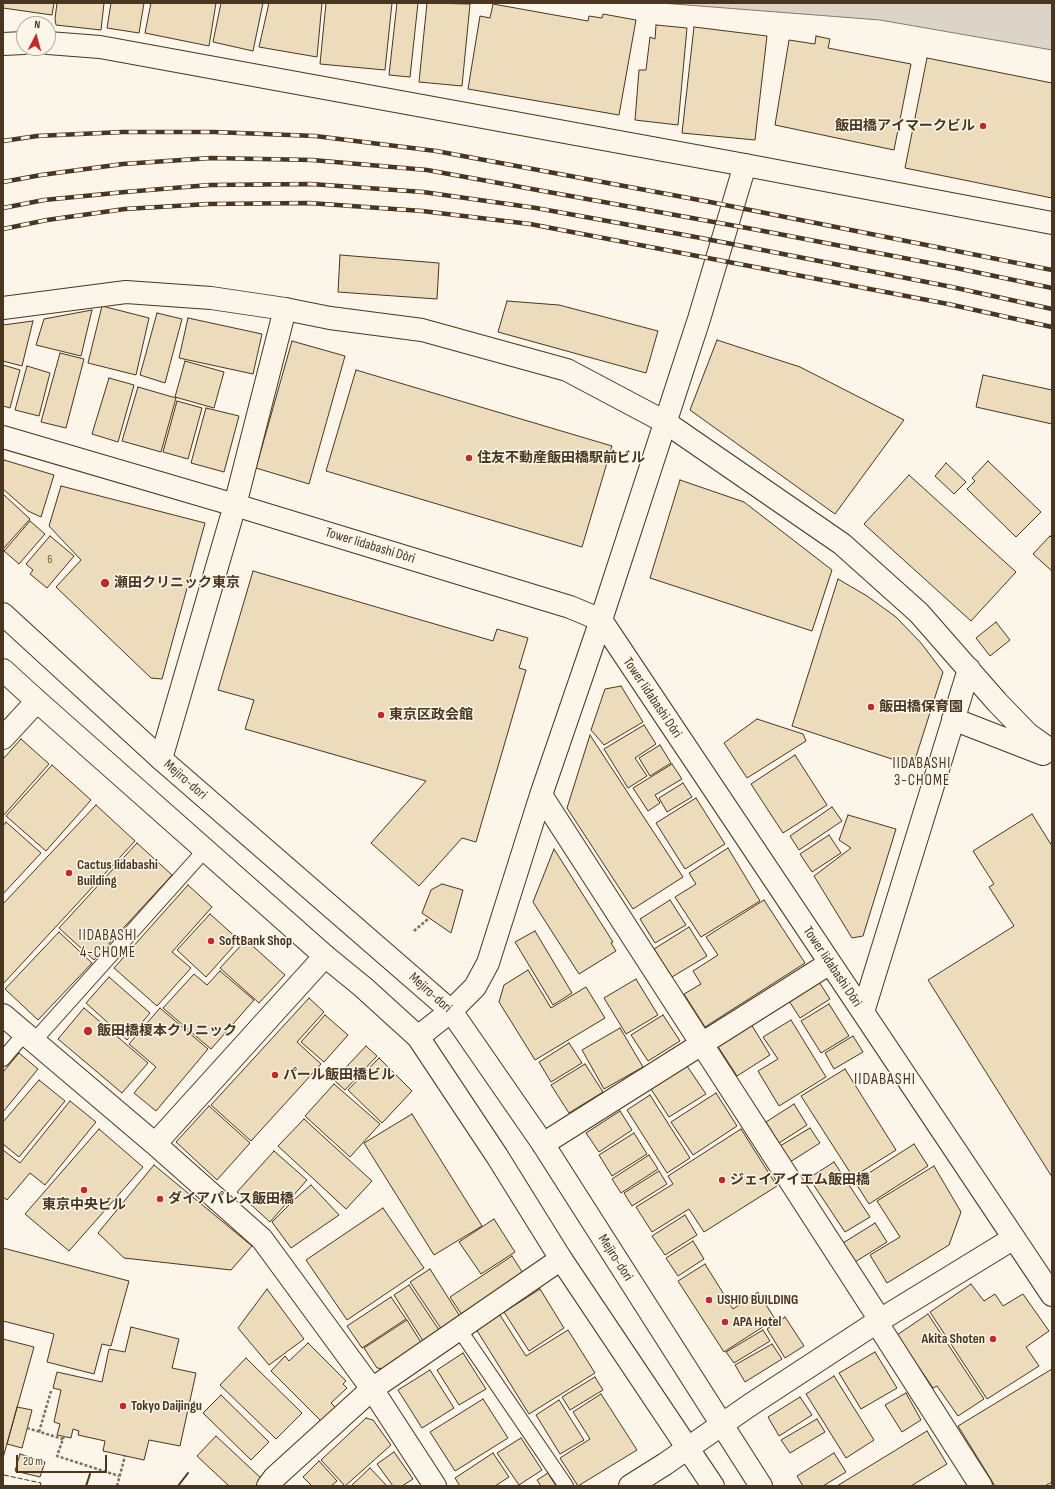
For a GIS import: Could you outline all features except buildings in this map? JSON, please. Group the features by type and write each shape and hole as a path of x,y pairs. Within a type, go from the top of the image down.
{"street":[{"path":"3,44 16,43"},
{"path":"56,44 100,47 745,165 1052,223"},
{"path":"418,1037 451,1011 475,987 488,963 541,794 601,620 666,422 699,319 745,165"},
{"path":"3,308 126,292 211,298 285,309 330,318 422,330 567,370 666,422 842,544 919,613 997,702 1028,734 1052,751"},
{"path":"161,759 235,505 285,309"},
{"name":"Tower Iidabashi Dōri","path":"3,437 235,505 570,607 601,620 1052,1295"},
{"name":"Mejiro-dori","path":"3,614 161,759 451,1011 543,1144 761,1486"},
{"path":"863,1012 969,669"},
{"path":"3,670 418,1037 497,1156 561,1259 713,1486"},
{"path":"3,738 37,701"},
{"path":"953,719 1052,758"},
{"path":"541,794 702,1043 981,1486"},
{"path":"155,1144 325,956"},
{"path":"543,1144 830,962"},
{"path":"3,1015 155,1144 262,1239 372,1389 435,1486"},
{"path":"630,1486 879,1322 1014,1238"},
{"path":"268,1486 274,1478 372,1389 561,1259"}],"lane":[{"path":"3,1059 29,1037 205,850"},
{"path":"459,1330 566,1486"}],"path":[{"path":"414,931 428,919"},
{"path":"39,1432 51,1391"},
{"path":"27,1428 63,1437 57,1456 119,1476"},
{"path":"117,1486 125,1456"}],"shaded area":[{"path":"661,3 1052,3 1052,50 880,20"}],"railway":[{"path":"3,141 37,136 123,132 214,132 315,136 436,151 710,202 1052,270"},
{"path":"3,182 41,175 123,164 211,158 312,160 427,170 758,230 1052,288"},
{"path":"3,208 44,200 210,185 311,184 423,192 536,208 701,238 952,287 1052,309"},
{"path":"3,229 47,220 125,209 208,204 309,203 422,211 530,224 948,304 1052,327"}],"fence":[{"path":"4,1475 41,1483 40,1486"}],"wall":[{"path":"178,1486 188,1473"},
{"path":"86,1486 90,1474"}],"place":[{"name":"飯田橋アイマークビル","path":"983,126"},
{"name":"住友不動産飯田橋駅前ビル","path":"469,458"},
{"name":"瀬田クリニック東京","path":"105,583"},
{"name":"飯田橋保育園","path":"871,707"},
{"name":"東京区政会館","path":"381,715"},
{"name":"Cactus Iidabashi Building","path":"69,873"},
{"name":"SoftBank Shop","path":"211,941"},
{"name":"飯田橋榎本クリニック","path":"88,1031"},
{"name":"パール飯田橋ビル","path":"275,1075"},
{"name":"ジェイアイエム飯田橋","path":"722,1180"},
{"name":"東京中央ビル","path":"84,1190"},
{"name":"ダイアパレス飯田橋","path":"160,1199"},
{"name":"USHIO BUILDING","path":"709,1300"},
{"name":"APA Hotel","path":"725,1322"},
{"name":"Akita Shoten","path":"993,1339"},
{"name":"Tokyo Daijingu","path":"123,1406"}],"district":[{"name":"IIDABASHI 3-CHOME","path":"922,772"},
{"name":"IIDABASHI 4-CHOME","path":"108,944"},
{"name":"IIDABASHI","path":"885,1080"}]}
